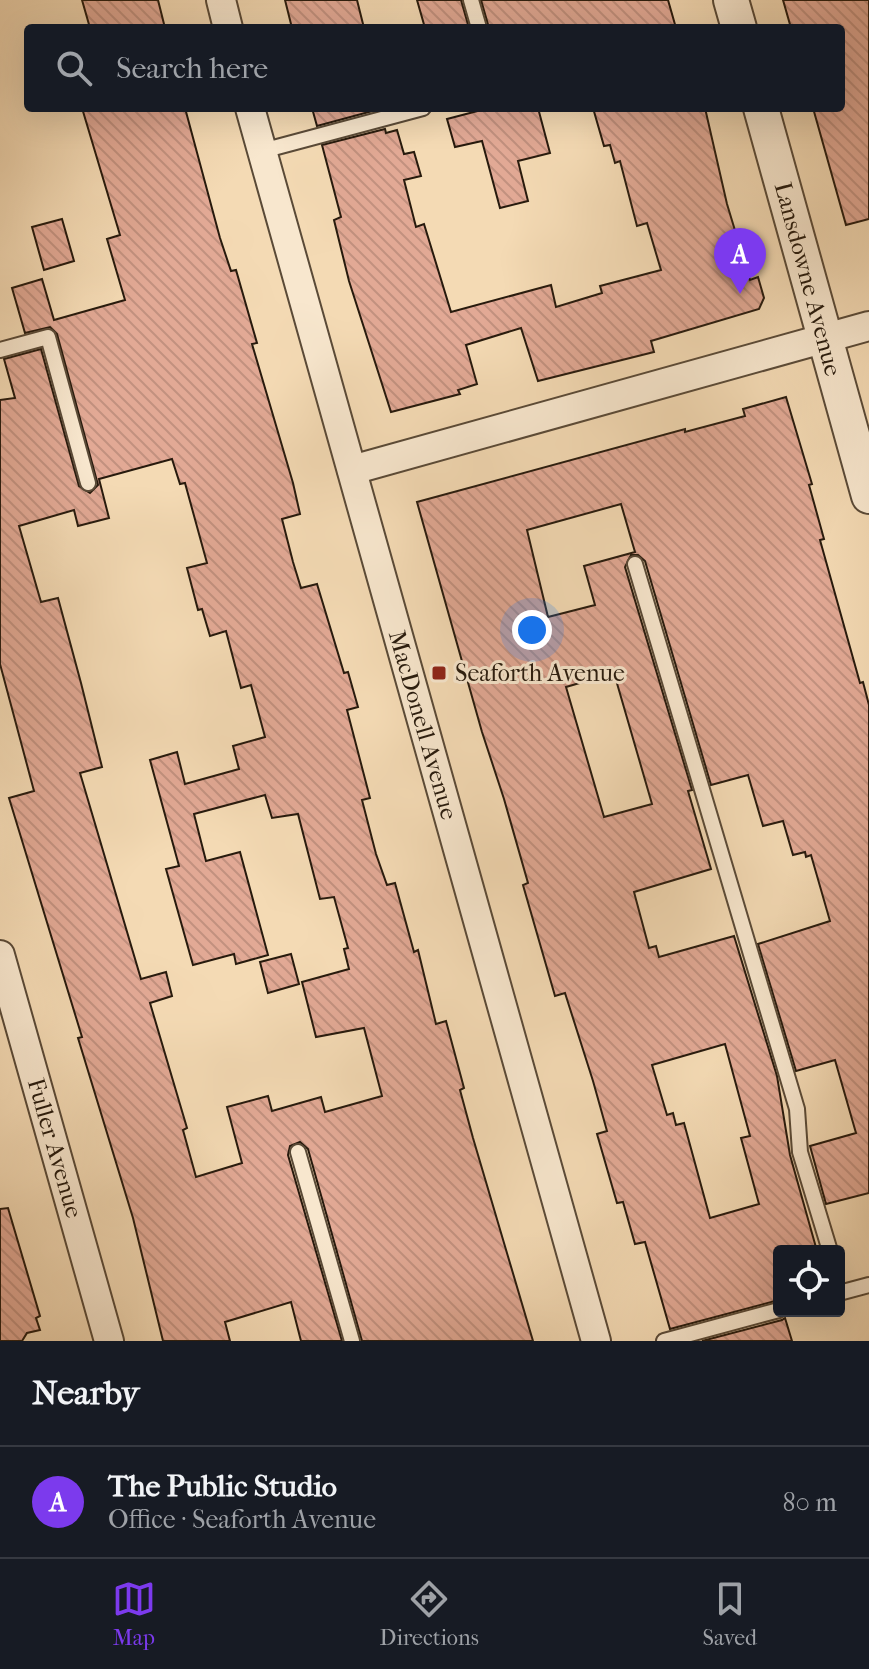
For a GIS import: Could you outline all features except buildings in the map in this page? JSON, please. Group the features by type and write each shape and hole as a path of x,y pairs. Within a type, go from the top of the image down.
{"street":[{"path":"221,0 227,24"},
{"path":"731,0 738,24"},
{"name":"MacDonell Avenue","path":"251,112 596,1341"},
{"name":"Lansdowne Avenue","path":"762,112 869,496"},
{"path":"352,470 869,326"},
{"name":"Fuller Avenue","path":"0,955 109,1341"}],"lane":[{"path":"471,0 478,24"},
{"path":"262,151 408,112"},
{"path":"0,350 48,337 88,483"},
{"path":"635,564 797,1109 800,1152 828,1245"},
{"path":"298,1152 352,1341"},
{"path":"845,1289 869,1285"},
{"path":"664,1341 773,1312"}],"place":[{"name":"The Public Studio","path":"740,294"},
{"name":"Seaforth Avenue","path":"439,673"}]}
